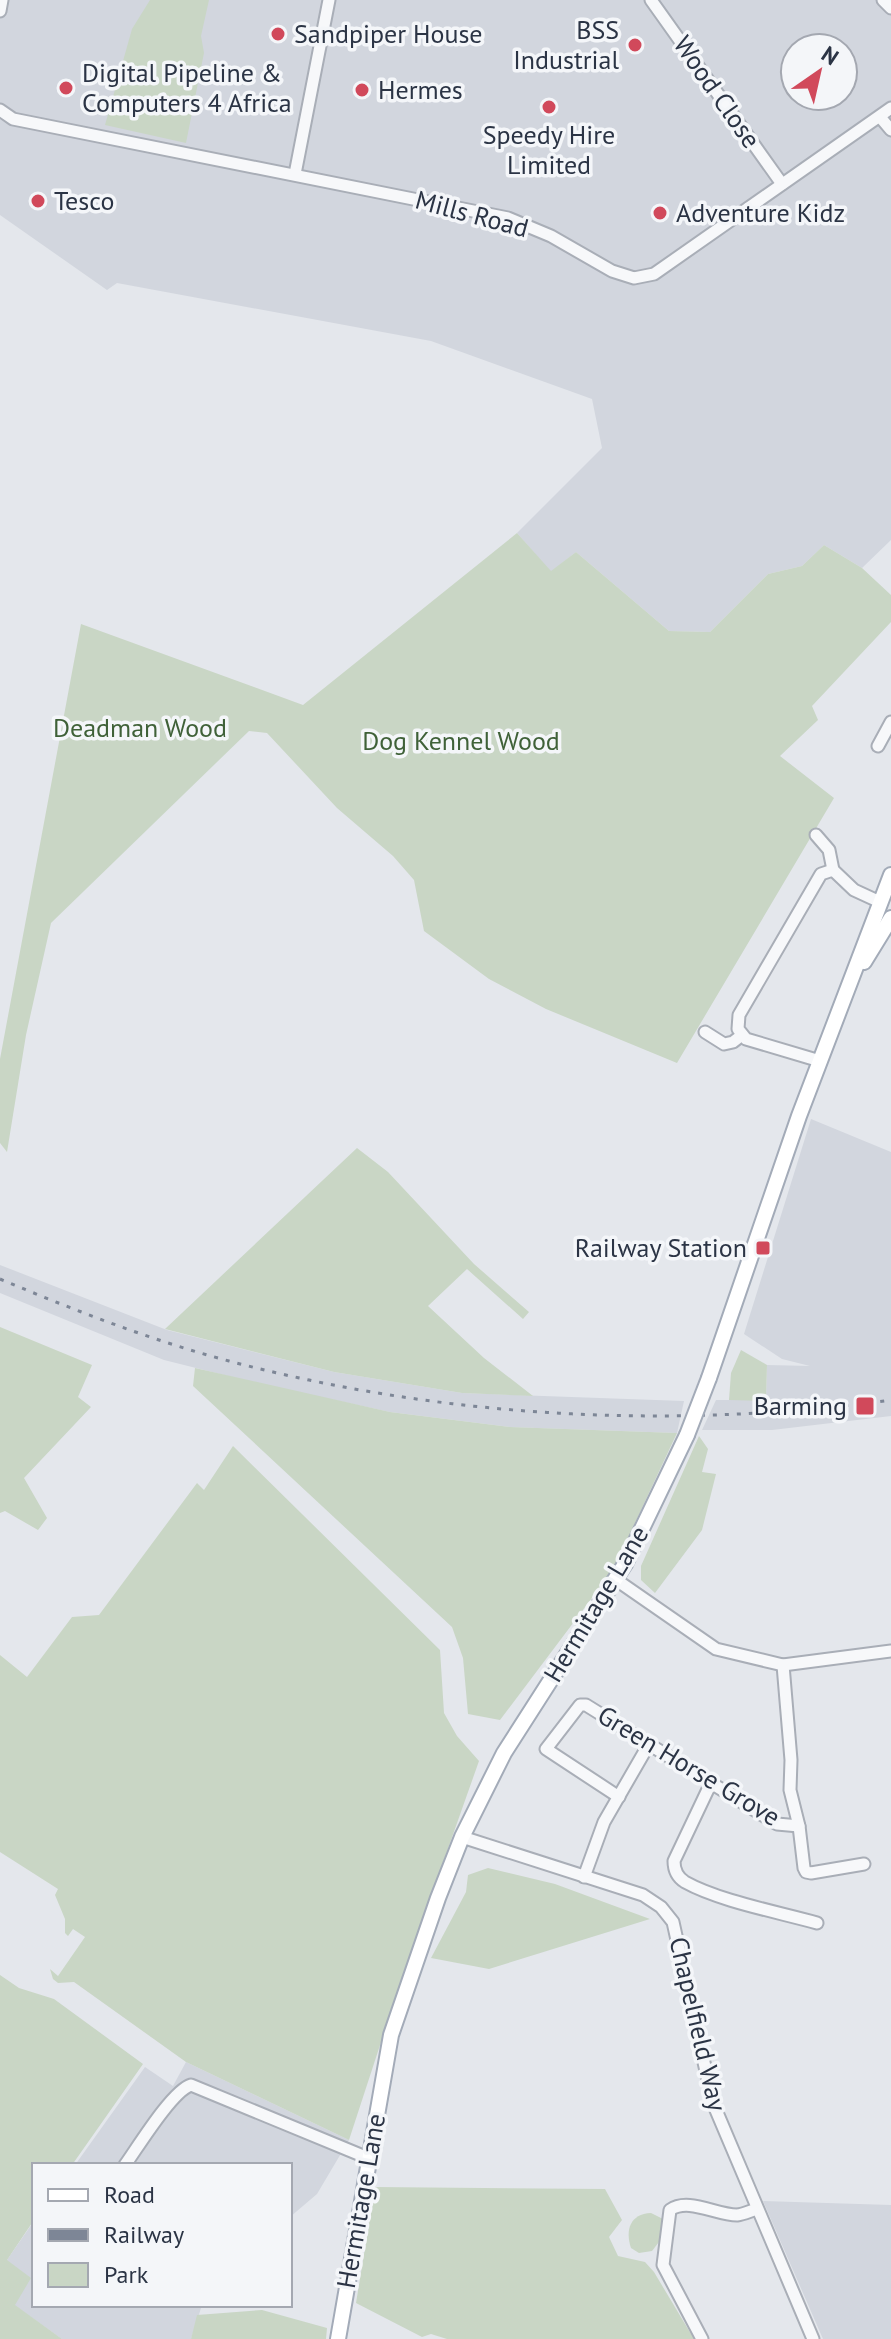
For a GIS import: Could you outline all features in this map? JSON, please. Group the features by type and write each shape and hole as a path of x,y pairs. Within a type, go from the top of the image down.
{"main road":[{"name":"Hermitage Lane","path":"338,2339 391,2035 438,1898 462,1837 504,1753 615,1579 670,1475 709,1378 820,1061 891,875"},
{"path":"846,992 891,918"}],"street":[{"path":"0,11 2,0"},
{"path":"295,174 329,0"},
{"name":"Wood Close","path":"651,0 782,184"},
{"name":"Mills Road","path":"0,110 13,119 508,218 551,236 612,271 634,278 654,274 891,108"},
{"path":"880,117 891,130"},
{"path":"878,746 891,722"},
{"path":"816,835 834,846 833,870 854,890 880,902"},
{"path":"820,1061 746,1039 737,1024 739,1015 818,877 833,870"},
{"path":"705,1032 724,1044 742,1035"},
{"path":"615,1579 716,1649 783,1665 891,1651"},
{"path":"783,1665 791,1760 790,1790 806,1872 864,1864"},
{"name":"Green Horse Grove","path":"619,1797 546,1749 580,1705 586,1705 777,1824 799,1826"},
{"path":"584,1877 604,1822 649,1744"},
{"path":"711,1783 674,1861 675,1873 682,1881 724,1896 817,1923"},
{"name":"Chapelfield Way","path":"462,1837 643,1895 661,1907 673,1922 709,2091 813,2339"},
{"path":"126,2163 155,2121 184,2087 191,2085 368,2158"},
{"path":"702,2339 663,2265 670,2210 684,2205 739,2215 757,2209"}],"shaded area":[{"path":"0,0 891,0 891,540 862,568 824,545 802,566 768,574 710,632 669,631 576,552 551,572 517,533 602,448 592,399 431,341 117,283 107,290 0,215"},
{"path":"811,1119 891,1152 891,1416 772,1430 702,1430 716,1400 766,1400 767,1365 810,1366 782,1359 744,1334"},
{"path":"0,1265 167,1330 334,1372 462,1393 684,1401 677,1433 510,1427 390,1412 260,1384 164,1360 0,1293"},
{"path":"186,2062 349,2140 317,2194 292,2215 292,2163 76,2163 145,2067 173,2086"},
{"path":"763,2201 891,2205 891,2339 823,2339"},
{"path":"32,2224 32,2307 201,2307 191,2339 62,2339 14,2305 7,2260"}],"green space":[{"path":"150,0 209,0 201,36 204,53 186,143 105,125 132,29"},
{"name":"Dog Kennel Wood","path":"517,533 551,571 576,552 669,631 710,632 768,574 802,566 824,545 862,568 891,595 891,622 812,706 818,720 780,756 834,798 677,1063 546,1009 489,979 424,931 414,880 393,856 337,808 267,733 249,731 51,923 26,1035 7,1152 0,1143 0,1059 81,624 303,705"},
{"path":"357,1148 388,1172 474,1264 529,1312 523,1319 467,1269 428,1306 484,1358 533,1396 462,1393 334,1372 165,1329"},
{"path":"0,1327 92,1365 78,1397 91,1407 24,1478 47,1518 38,1530 5,1511 0,1513"},
{"path":"741,1350 767,1365 766,1401 729,1400 731,1373"},
{"path":"195,1368 390,1412 510,1427 677,1433 613,1570 500,1720 468,1714 463,1658 452,1627 193,1386"},
{"path":"699,1436 708,1449 702,1472 716,1474 702,1530 655,1593 641,1580 641,1566"},
{"path":"233,1446 440,1650 444,1713 457,1736 479,1761 349,2140 186,2062 74,1982 58,1983 53,1979 50,1969 58,1976 85,1937 73,1929 68,1936 65,1933 65,1919 55,1895 58,1889 0,1852 0,1655 27,1677 72,1617 99,1615 197,1483 204,1490"},
{"path":"488,1868 555,1884 650,1919 489,1969 431,1958 466,1892 468,1875"},
{"path":"0,1975 19,1988 54,1999 143,2064 73,2163 32,2163 32,2223 7,2260 31,2278 15,2305 62,2339 0,2339"},
{"path":"375,2187 605,2189 622,2220 609,2237 618,2256 645,2262 694,2339 447,2339 431,2334 422,2337 356,2303"},
{"path":"651,2213 663,2219 662,2238 652,2251 639,2253 631,2248 629,2229 638,2216"},
{"path":"262,2310 327,2328 326,2339 191,2339 197,2315"}],"railway":[{"path":"0,1279 113,1324 200,1353 310,1380 392,1395 558,1413 642,1416 725,1415 891,1400"}],"place":[{"name":"Sandpiper House","path":"278,34"},
{"name":"BSS Industrial","path":"635,45"},
{"name":"Digital Pipeline & Computers 4 Africa","path":"66,88"},
{"name":"Hermes","path":"362,90"},
{"name":"Speedy Hire Limited","path":"549,107"},
{"name":"Tesco","path":"38,201"},
{"name":"Adventure Kidz","path":"660,213"},
{"name":"Railway Station","path":"763,1248"},
{"name":"Barming","path":"865,1406"}],"park label":[{"name":"Deadman Wood","path":"140,728"}]}
